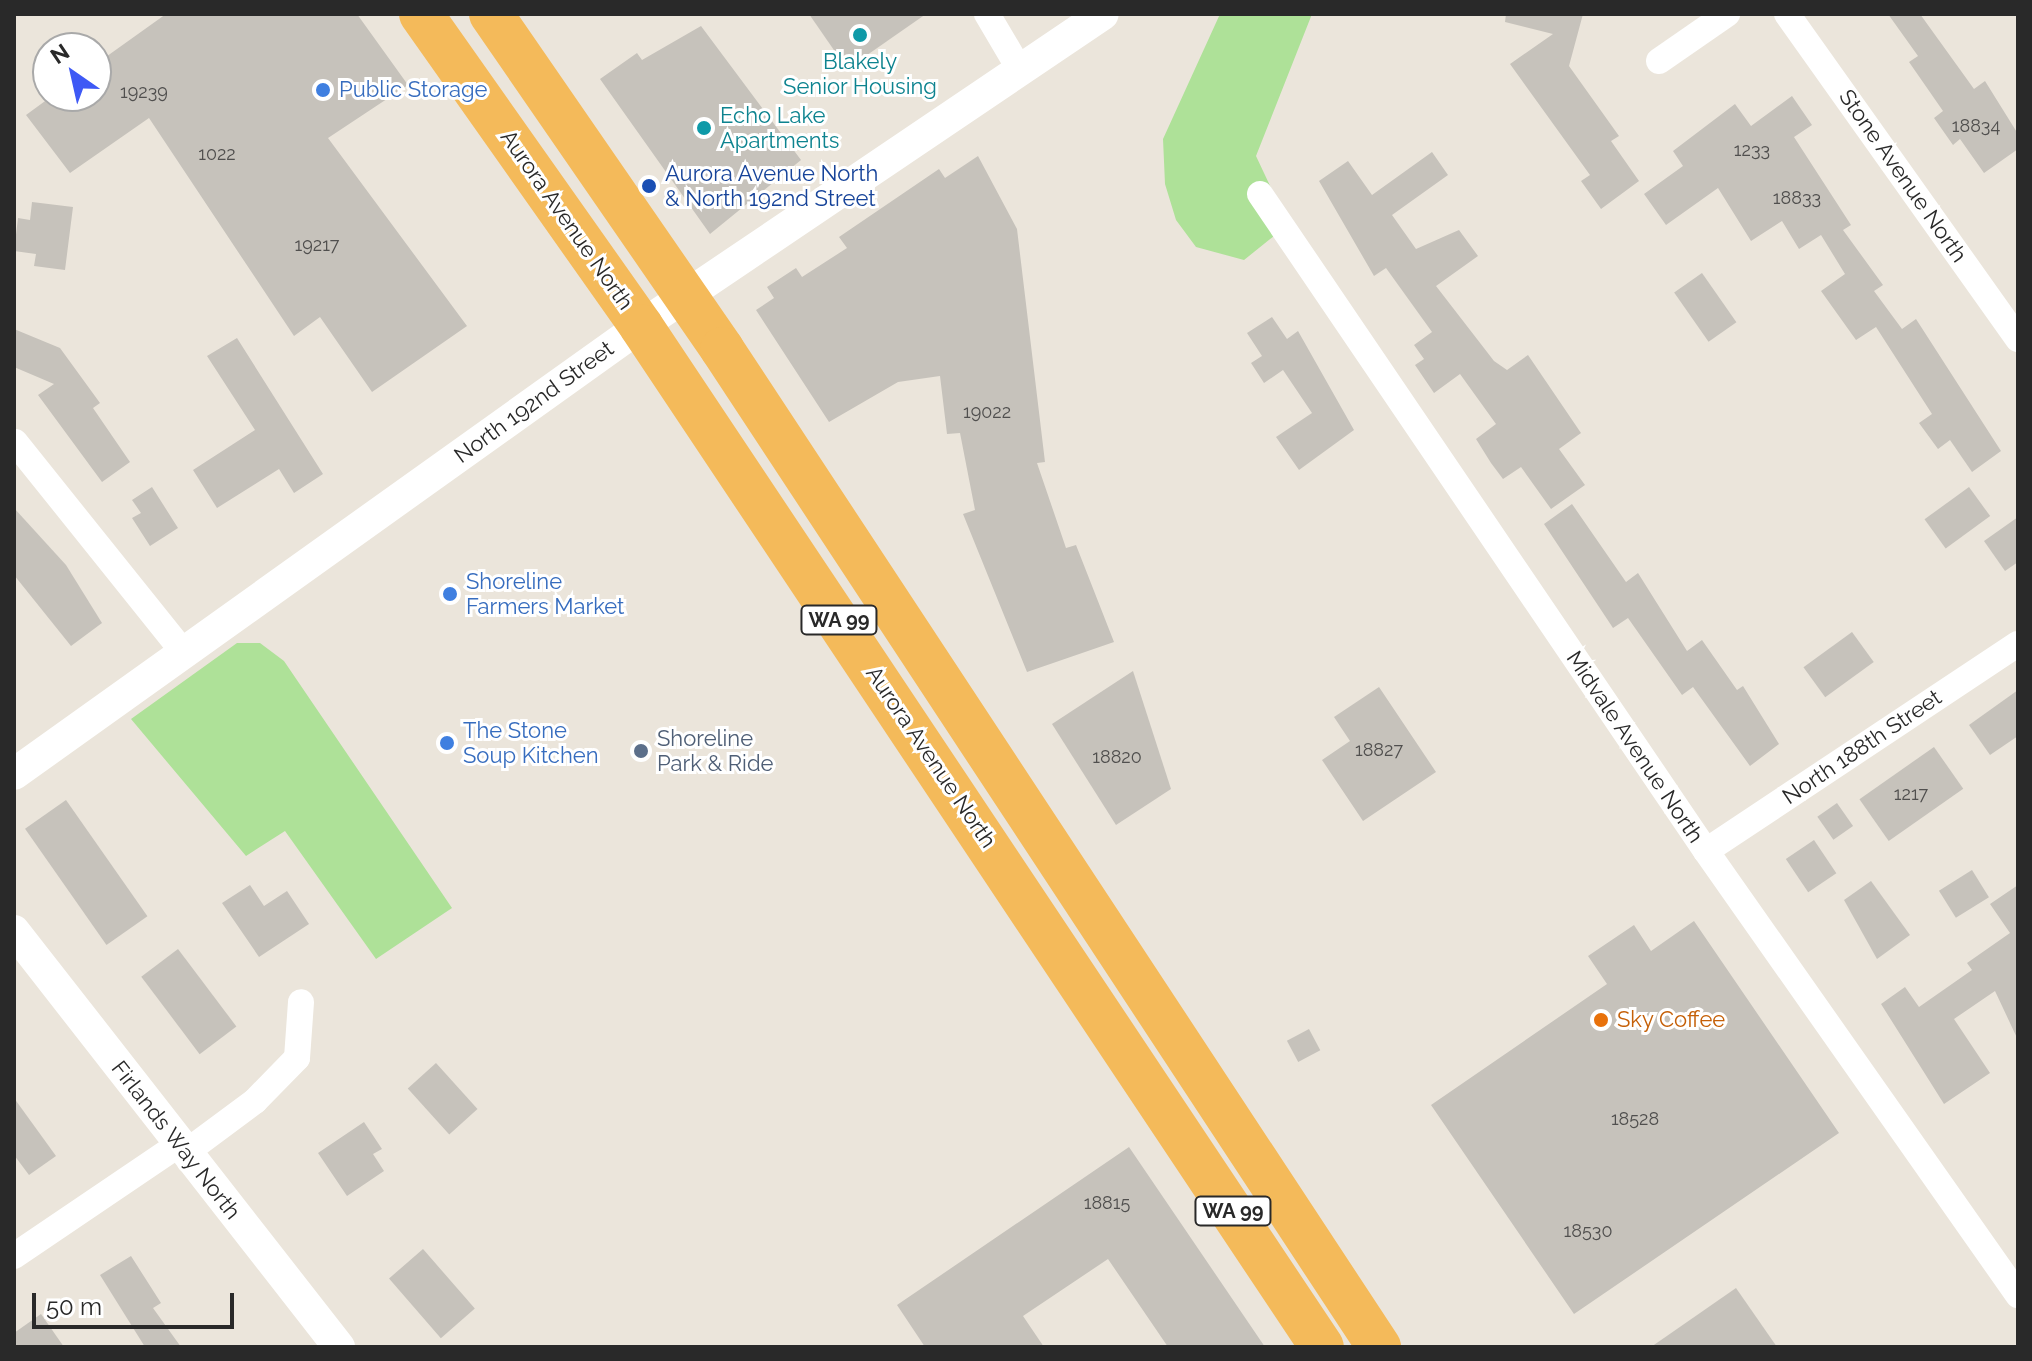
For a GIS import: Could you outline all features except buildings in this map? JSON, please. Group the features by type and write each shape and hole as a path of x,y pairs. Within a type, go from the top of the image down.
{"highway":[{"name":"Aurora Avenue North","path":"421,14 641,326 1322,1347"},
{"name":"WA 99","path":"491,14 686,295 1379,1347"}],"street":[{"path":"987,14 1020,70"},
{"name":"North 192nd Street","path":"14,774 641,326 1103,14"},
{"path":"1659,61 1727,14"},
{"name":"Stone Avenue North","path":"1787,14 2018,339"},
{"name":"Midvale Avenue North","path":"1260,194 1706,851 2018,1295"},
{"path":"15,442 183,652"},
{"name":"North 188th Street","path":"1706,851 2018,644"},
{"name":"Firlands Way North","path":"14,931 339,1347"},
{"path":"14,1256 255,1101 297,1058 301,1002"}],"green space":[{"path":"1220,14 1312,14 1256,156 1272,190 1274,236 1244,260 1196,247 1176,220 1165,184 1163,139"},
{"path":"237,643 260,643 284,661 452,908 376,959 285,831 246,856 131,719"}],"place":[{"name":"Blakely Senior Housing","path":"860,35"},
{"name":"Public Storage","path":"323,90"},
{"name":"Echo Lake Apartments","path":"704,128"},
{"name":"Aurora Avenue North & North 192nd Street","path":"649,186"},
{"name":"Shoreline Farmers Market","path":"450,594"},
{"name":"The Stone Soup Kitchen","path":"447,743"},
{"name":"Shoreline Park & Ride","path":"641,751"},
{"name":"Sky Coffee","path":"1601,1020"}]}
